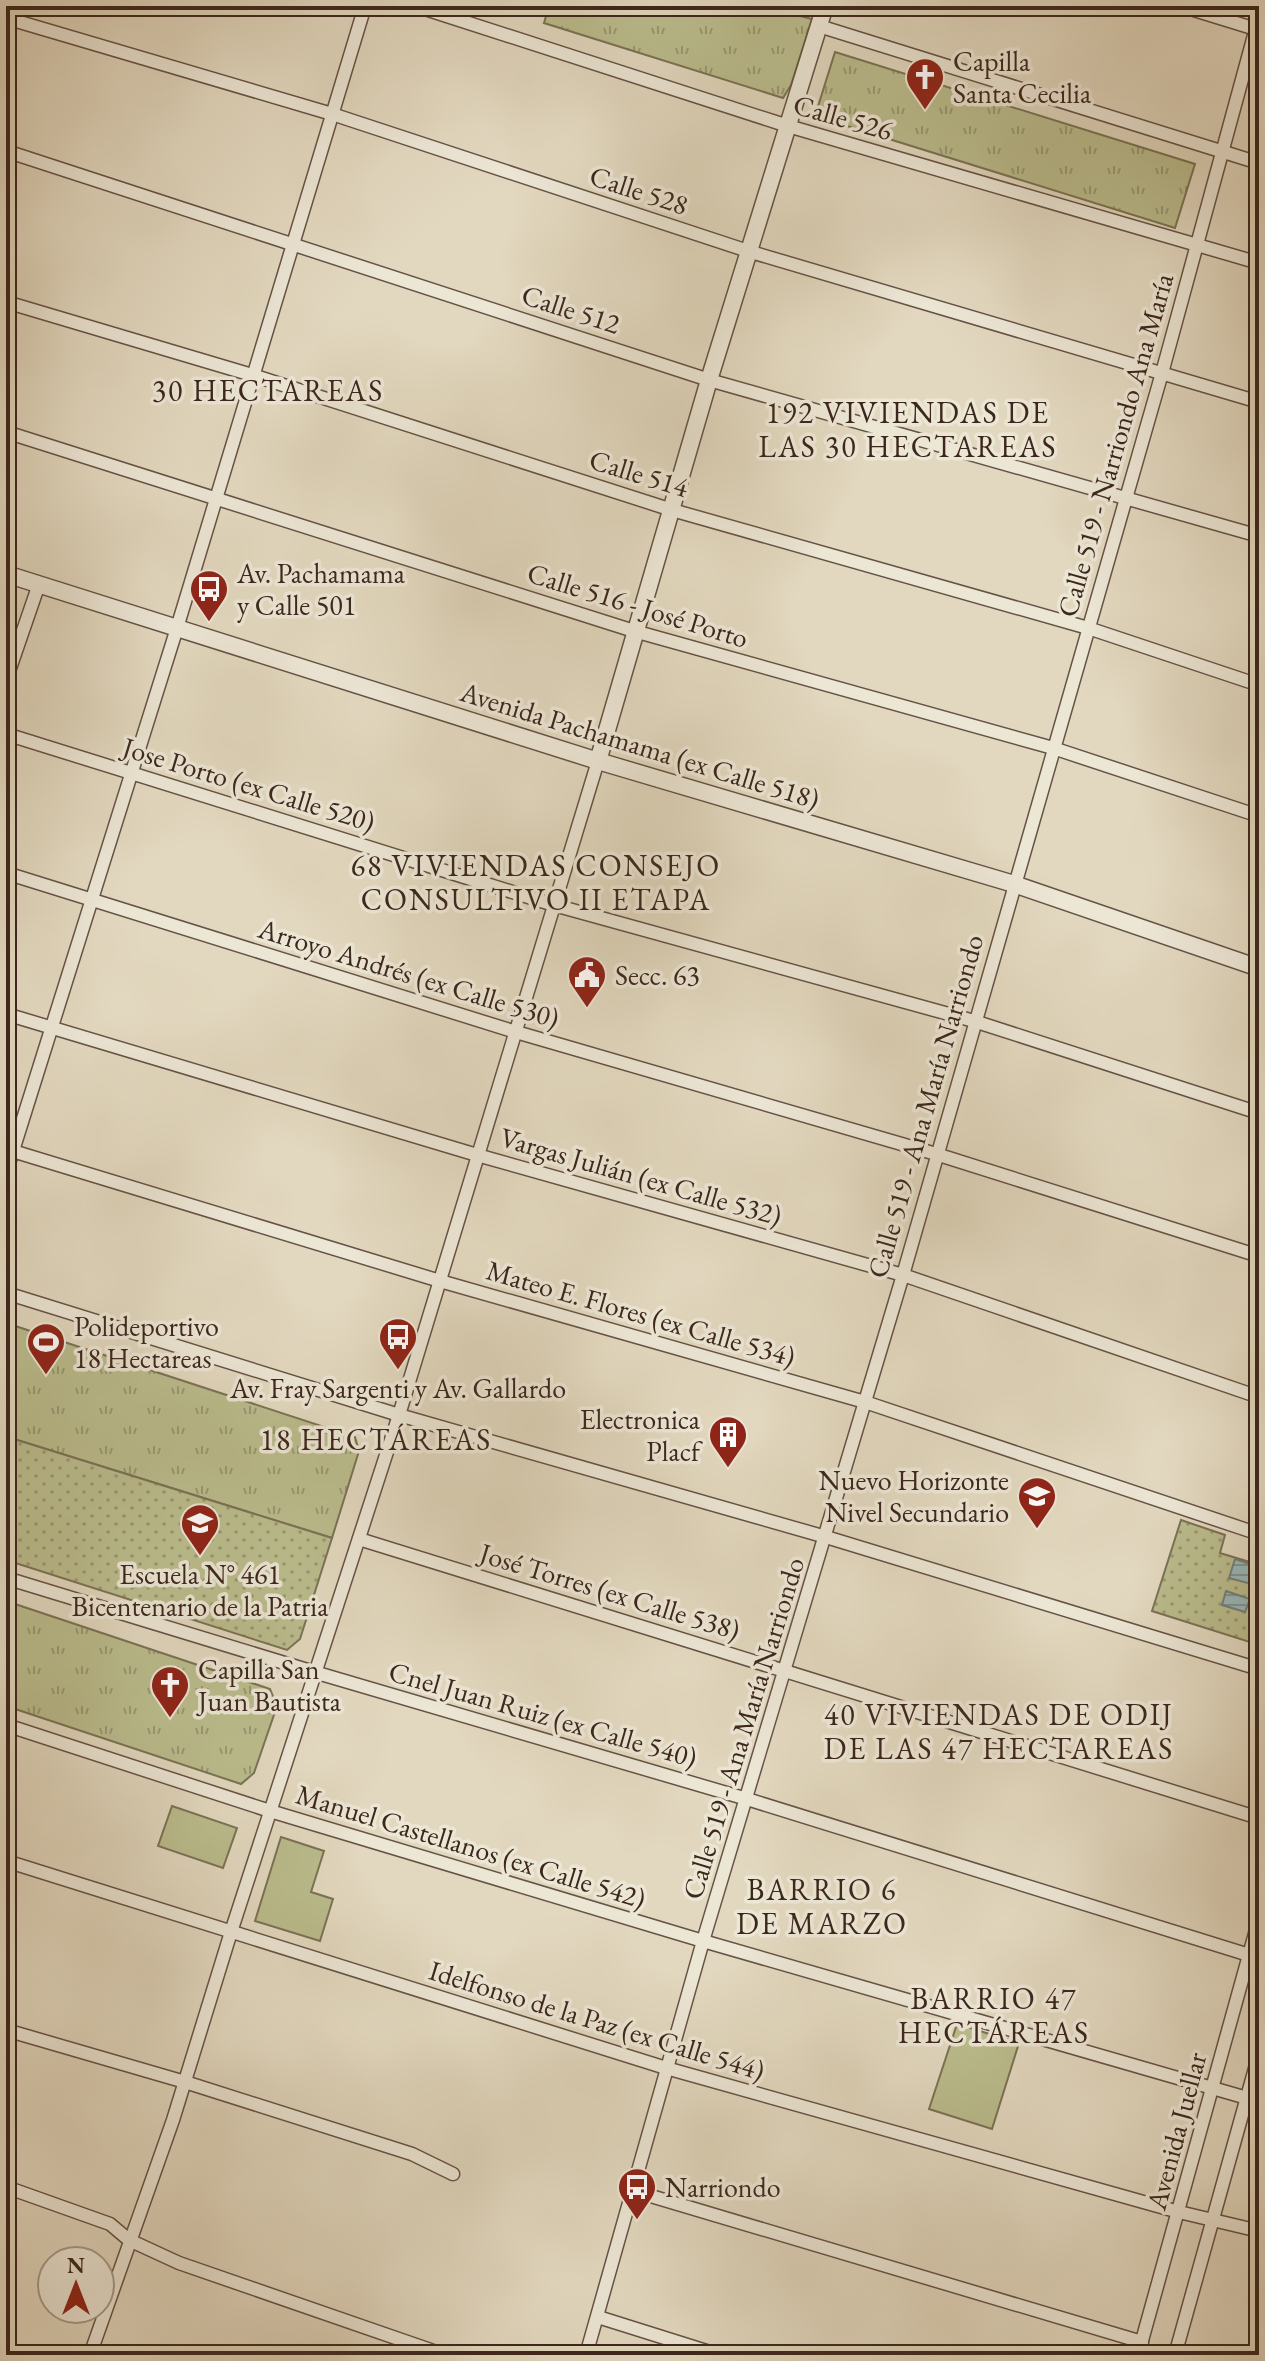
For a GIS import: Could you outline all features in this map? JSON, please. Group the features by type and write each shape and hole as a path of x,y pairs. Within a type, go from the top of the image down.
{"street":[{"path":"6,1173 9,1150 92,901 177,628 365,6"},
{"name":"Calle 526","path":"416,6 788,126 1259,263"},
{"path":"90,2355 185,2082 314,1672 399,1415 598,761 709,380 825,6"},
{"path":"1181,6 1258,25"},
{"name":"Calle 528","path":"6,18 332,114 751,252 1259,402"},
{"name":"Calle 519 - Narriondo Ana María","path":"1014,884 1162,373 1258,25"},
{"path":"819,26 1259,163"},
{"name":"Calle 512","path":"6,151 709,380 1259,536"},
{"name":"Calle 514","path":"6,302 252,375 672,510 1088,628 1259,685"},
{"name":"Calle 516 - José Porto","path":"6,432 634,631 1053,748 1259,816"},
{"name":"Avenida Pachamama (ex Calle 518)","path":"6,574 598,761 1014,884 1259,968"},
{"path":"6,680 39,584"},
{"name":"Jose Porto (ex Calle 520)","path":"6,734 554,905 974,1021 1259,1113"},
{"name":"Arroyo Andrés (ex Calle 530)","path":"6,873 516,1032 936,1154 1259,1256"},
{"name":"Calle 519 - Ana María Narriondo","path":"586,2355 666,2068 826,1537 1014,884"},
{"name":"Vargas Julián (ex Calle 532)","path":"6,1014 477,1155 903,1275 1259,1397"},
{"name":"Mateo E. Flores (ex Calle 534)","path":"9,1150 440,1281 865,1402 1259,1534"},
{"path":"6,1293 399,1415 826,1537 1259,1669"},
{"name":"José Torres (ex Calle 538)","path":"359,1539 1259,1818"},
{"name":"Cnel Juan Ruiz (ex Calle 540)","path":"6,1578 747,1799 1249,1955"},
{"name":"Manuel Castellanos (ex Calle 542)","path":"6,1725 270,1811 703,1941 1247,2098"},
{"name":"Idelfonso de la Paz (ex Calle 544)","path":"6,1861 666,2068 1179,2212 1259,2231"},
{"name":"Avenida Juellar","path":"1140,2349 1258,1928"},
{"path":"6,2030 185,2082 412,2154 453,2174"},
{"path":"1175,2355 1259,2054"},
{"path":"6,2187 110,2224 129,2240 179,2263 445,2355"},
{"path":"634,2191 1140,2349"},
{"path":"598,2317 719,2355"}],"green space":[{"path":"549,6 760,6 812,19 791,85 783,98 544,23"},
{"path":"835,52 1195,164 1175,228 815,116"},
{"path":"6,1323 355,1437 359,1451 332,1538 14,1439 6,1462"},
{"path":"14,1439 332,1538 300,1639 287,1650 6,1560 6,1462"},
{"path":"1181,1520 1225,1535 1220,1553 1253,1563 1259,1546 1259,1645 1152,1611"},
{"path":"6,1601 270,1689 277,1706 254,1773 241,1784 6,1706"},
{"path":"172,1806 237,1828 223,1868 158,1846"},
{"path":"281,1837 324,1851 311,1892 333,1899 320,1941 255,1921"},
{"path":"957,2024 1019,2043 992,2129 929,2109"}],"water":[{"path":"1235,1559 1259,1567 1259,1586 1229,1578"},
{"path":"1226,1591 1250,1599 1245,1612 1222,1605"}],"place":[{"name":"Capilla Santa Cecilia","path":"925,111"},
{"name":"Av. Pachamama y Calle 501","path":"209,623"},
{"name":"Secc. 63","path":"587,1009"},
{"name":"Av. Fray Sargenti y Av. Gallardo","path":"398,1371"},
{"name":"Polideportivo 18 Hectareas","path":"46,1376"},
{"name":"Electronica Placf","path":"728,1469"},
{"name":"Nuevo Horizonte Nivel Secundario","path":"1037,1530"},
{"name":"Escuela N° 461 Bicentenario de la Patria","path":"200,1557"},
{"name":"Capilla San Juan Bautista","path":"170,1719"},
{"name":"Narriondo","path":"637,2221"}],"district":[{"name":"30 HECTAREAS","path":"268,390"},
{"name":"192 VIVIENDAS DE LAS 30 HECTAREAS","path":"908,429"},
{"name":"68 VIVIENDAS CONSEJO CONSULTIVO II ETAPA","path":"536,882"},
{"name":"18 HECTÁREAS","path":"376,1439"},
{"name":"40 VIVIENDAS DE ODIJ DE LAS 47 HECTAREAS","path":"999,1731"},
{"name":"BARRIO 6 DE MARZO","path":"822,1906"},
{"name":"BARRIO 47 HECTÁREAS","path":"994,2015"}]}
